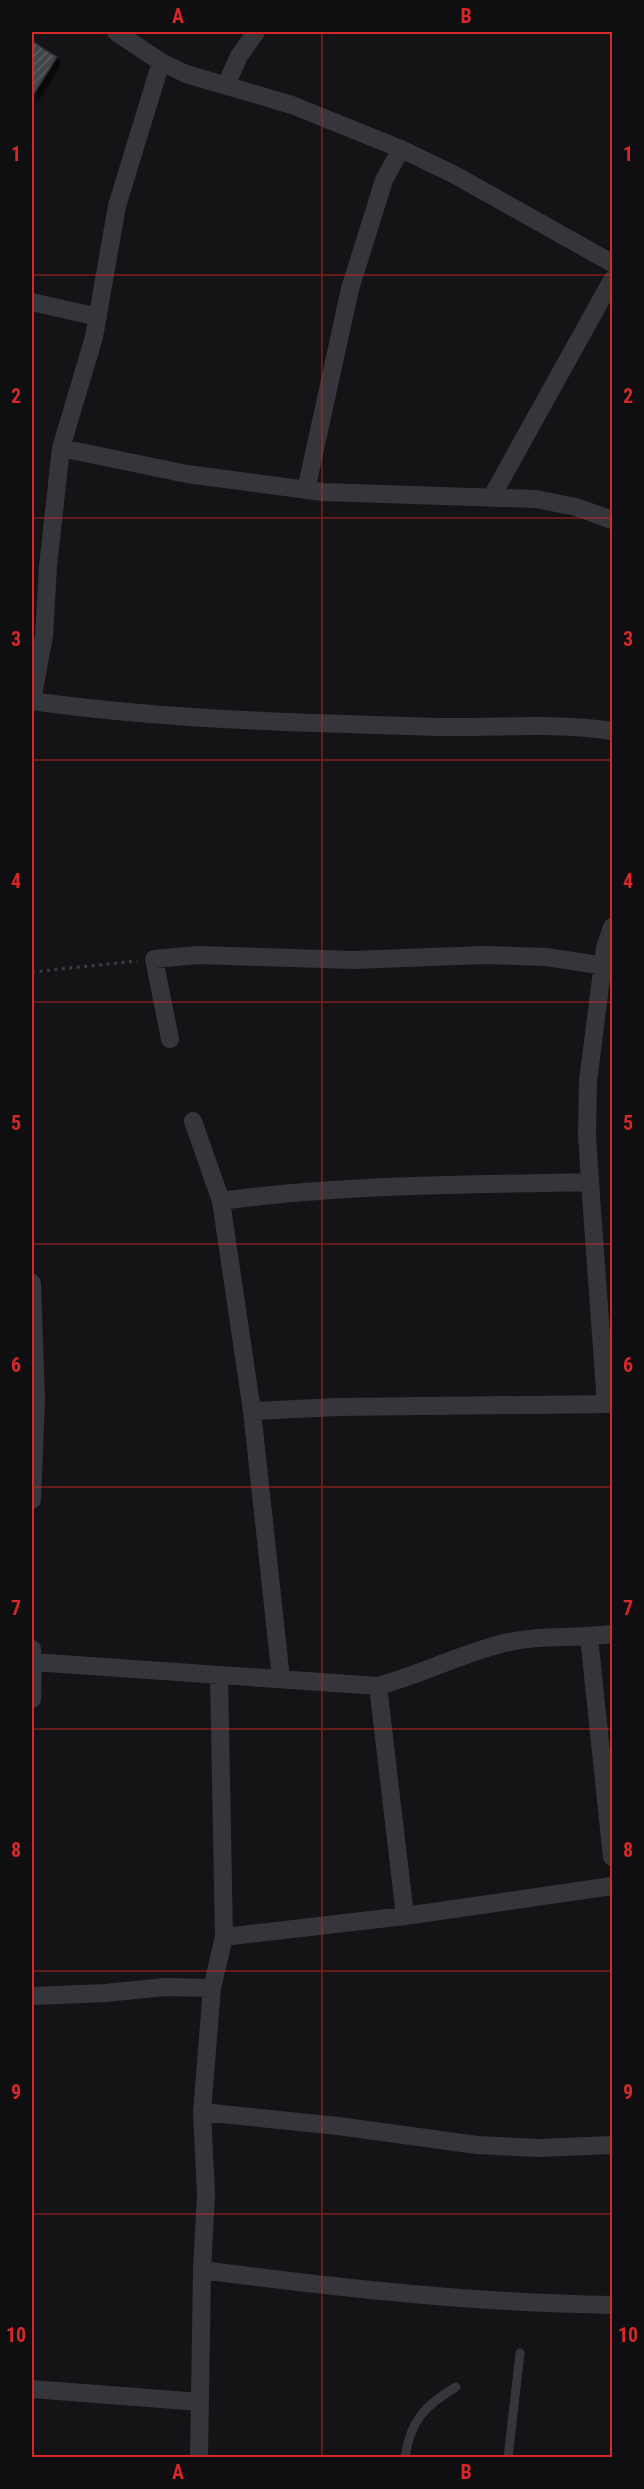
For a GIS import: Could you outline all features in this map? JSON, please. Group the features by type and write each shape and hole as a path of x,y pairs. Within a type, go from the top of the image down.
{"street":[{"path":"116,32 161,62 186,74 292,105 401,149 453,174 612,263"},
{"path":"226,85 240,56 256,32"},
{"path":"161,62 117,206 98,317 61,448 40,565 44,636 32,701 105,711 265,721 464,727 533,725 588,727 612,731"},
{"path":"306,490 350,289 384,180 401,149"},
{"path":"491,498 612,280"},
{"path":"32,302 98,317"},
{"path":"61,448 187,474 306,490 536,499 576,507 612,520"},
{"path":"252,1411 337,1407 609,1404 601,1356 587,1135 588,1081 612,927"},
{"path":"170,1039 154,959 198,955 353,960 483,955 546,957 607,966"},
{"path":"193,1121 221,1201 252,1411 281,1679"},
{"path":"221,1201 278,1193 367,1188 591,1182"},
{"path":"32,1283 32,1500"},
{"path":"32,1699 32,1656 219,1676 378,1686 409,1678 497,1645 535,1638 589,1637 612,1634"},
{"path":"589,1637 612,1857"},
{"path":"209,2457 199,2457 202,2271 207,2194 202,2112 212,1988 224,1937 219,1676"},
{"path":"378,1686 405,1916"},
{"path":"224,1937 405,1916 612,1886"},
{"path":"32,1996 105,1993 165,1987 212,1988"},
{"path":"202,2112 338,2126 477,2145 538,2148 612,2145"},
{"path":"202,2271 300,2283 567,2304 612,2305"},
{"path":"32,2389 200,2402"}],"lane":[{"path":"508,2457 520,2353"},
{"path":"405,2457 414,2421 440,2397 456,2387"}],"path":[{"path":"32,972 154,959"}],"building":[{"path":"32,41 57,57 32,97"}]}
